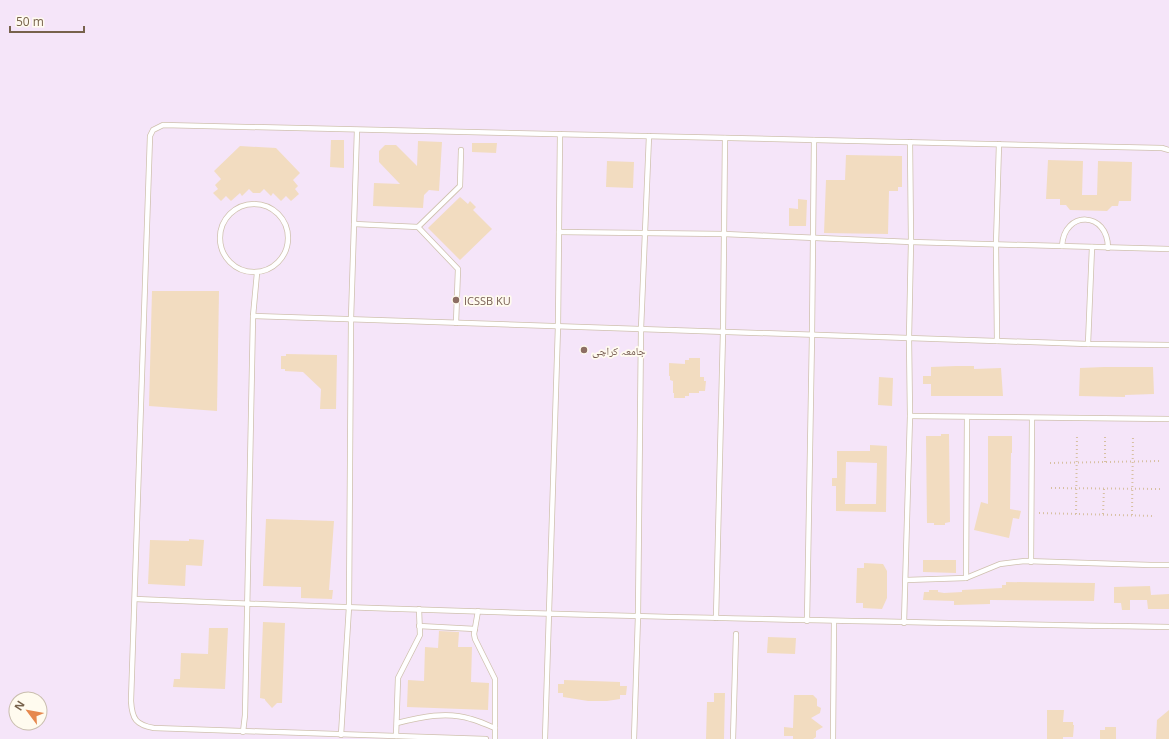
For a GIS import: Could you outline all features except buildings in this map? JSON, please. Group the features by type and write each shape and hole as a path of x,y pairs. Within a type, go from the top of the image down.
{"lane":[{"path":"486,739 154,728 139,724 135,719 132,713 131,701 150,136 153,130 163,126 998,144 1162,148 1169,150"},
{"path":"341,734 349,607 350,319 357,130"},
{"path":"546,739 558,326 560,134"},
{"path":"634,739 638,616 641,329 649,136"},
{"path":"716,618 723,332 725,138"},
{"path":"807,621 814,140"},
{"path":"904,623 910,416 910,142"},
{"path":"997,341 996,244 998,144"},
{"path":"418,227 460,186 461,150"},
{"path":"260,204 276,210 286,224 290,240 284,256 273,268 257,274 240,271 227,260 220,245 221,228 229,214 244,205 260,204"},
{"path":"1062,246 1062,237 1066,229 1073,223 1082,220 1090,220 1099,224 1105,230 1108,239 1108,248"},
{"path":"354,224 418,227 458,269 456,323"},
{"path":"559,232 724,234 911,242 1169,249"},
{"path":"1088,344 1092,247"},
{"path":"243,732 245,715 253,316 257,274"},
{"path":"253,316 1088,344 1169,345"},
{"path":"910,416 1169,419"},
{"path":"966,578 967,417"},
{"path":"1031,562 1032,418"},
{"path":"906,580 966,578 1000,564 1025,561 1169,565"},
{"path":"135,599 247,604 834,622 1169,627"},
{"path":"396,736 398,678 420,636 419,609"},
{"path":"478,611 475,639 496,679 495,739"},
{"path":"833,739 834,622"},
{"path":"419,626 475,629"},
{"path":"733,739 736,634"},
{"path":"396,723 428,716 460,716 471,718 495,728"}],"path":[{"path":"1105,434 1105,462"},
{"path":"1076,514 1077,435"},
{"path":"1132,515 1133,435"},
{"path":"1050,463 1160,461"},
{"path":"1051,488 1161,489"},
{"path":"1103,514 1104,489"},
{"path":"1031,512 1155,516"}],"shaded area":[{"name":"جامعہ کراچی","path":"0,0 1169,0 1169,739 0,739"}],"place":[{"name":"ICSSB KU","path":"456,300"},
{"name":"جامعہ کراچی","path":"584,350"}]}
